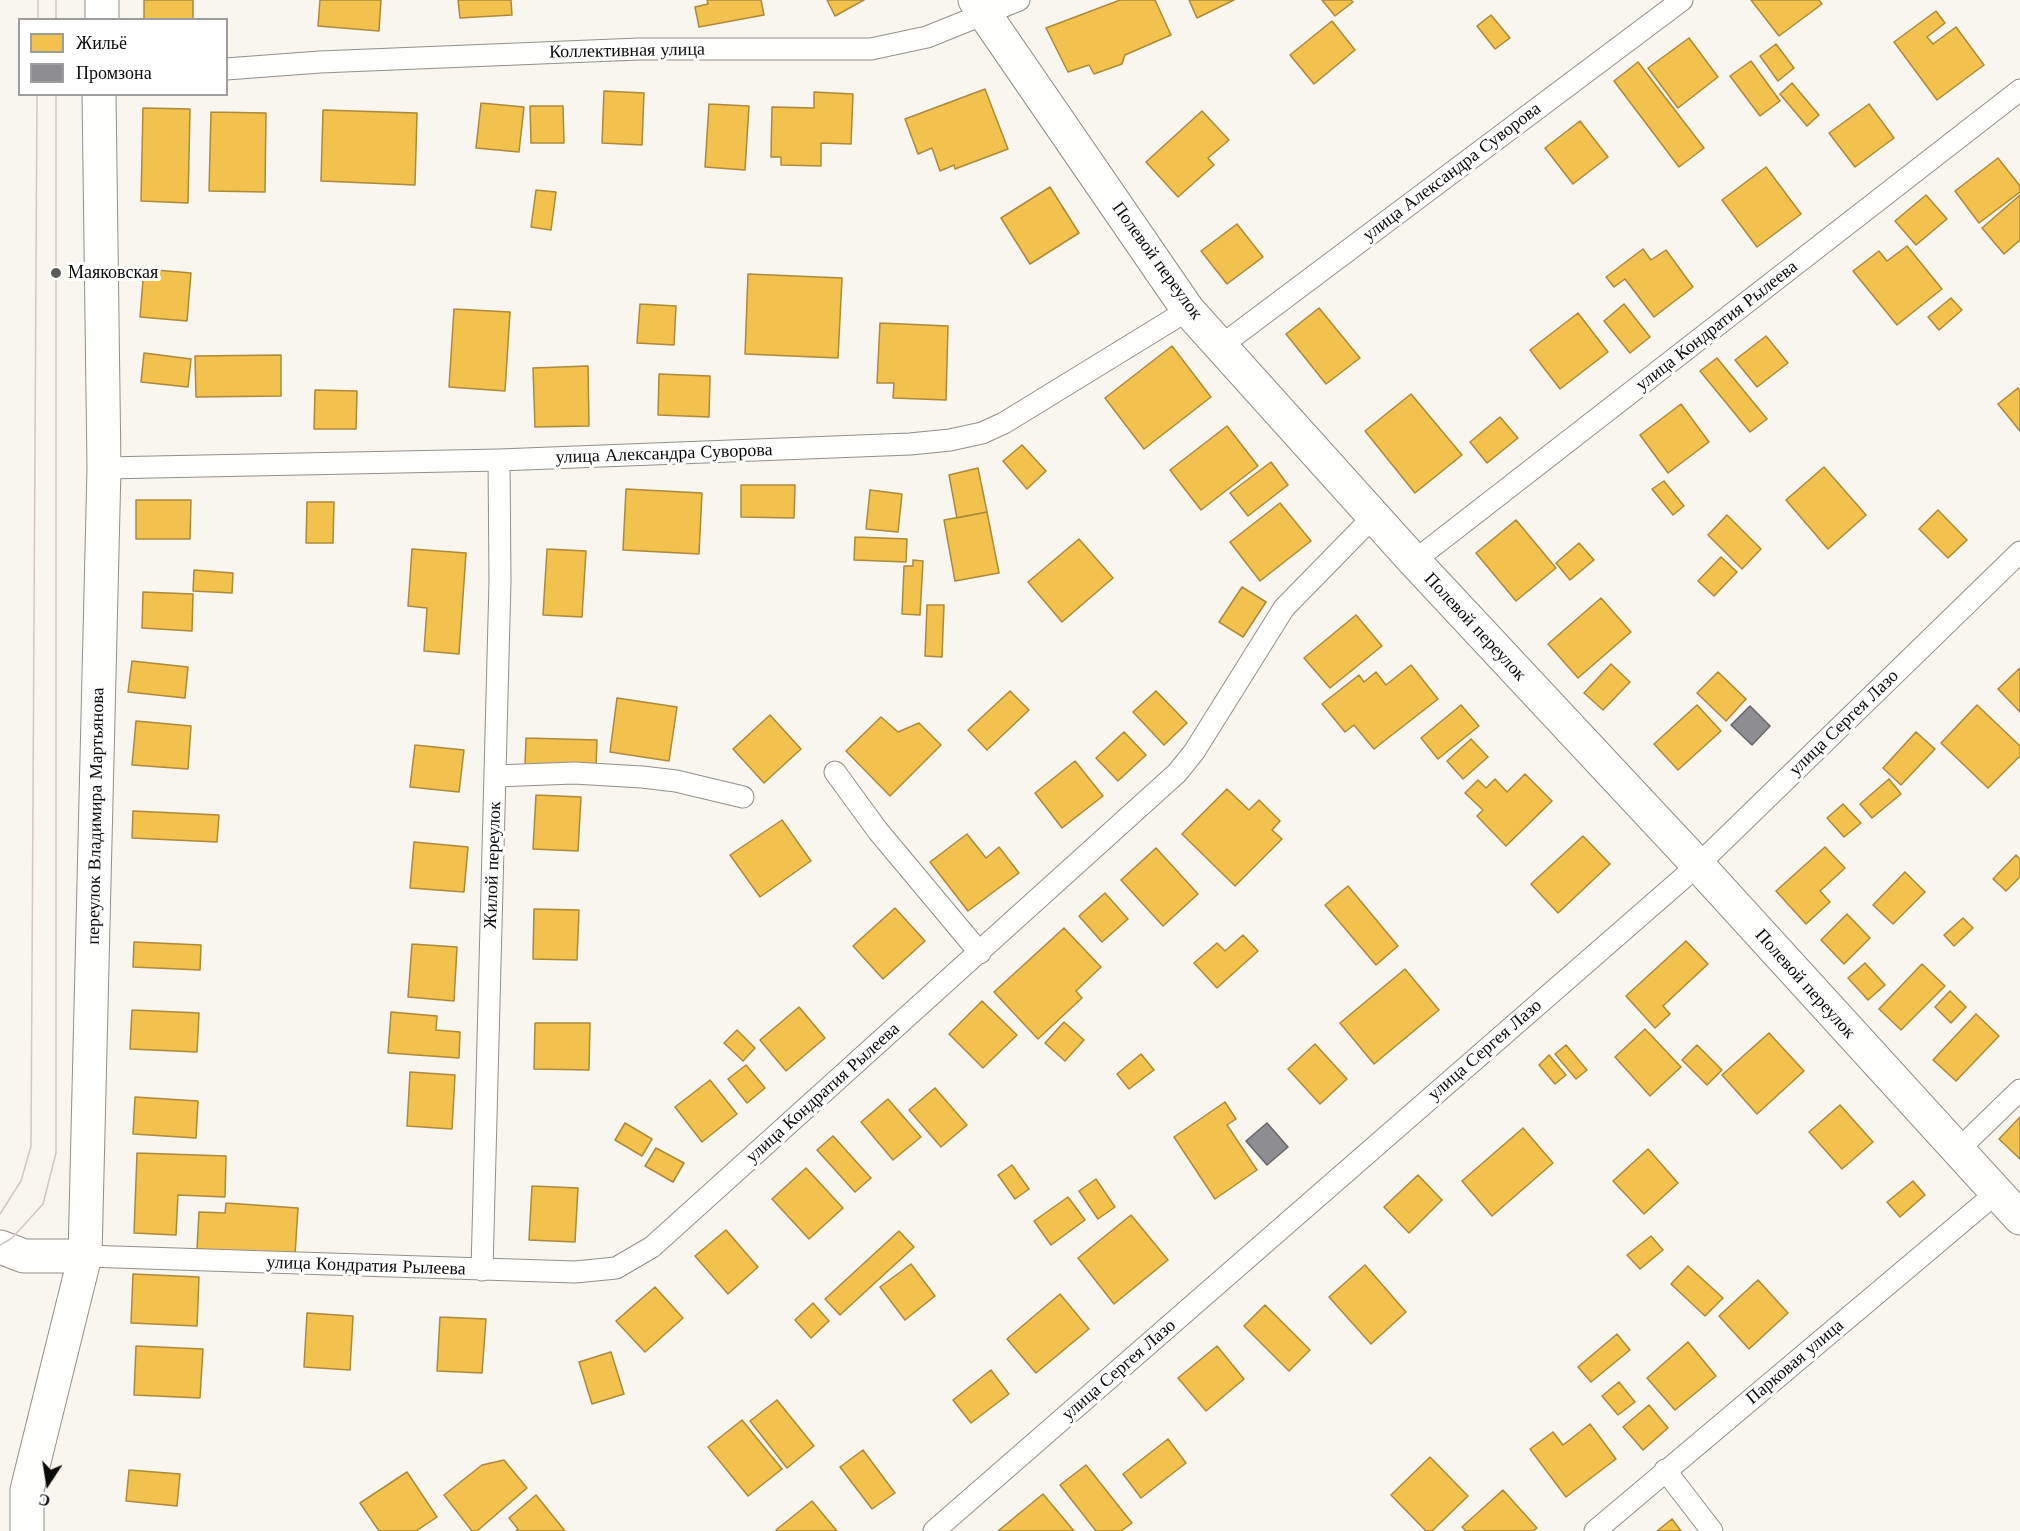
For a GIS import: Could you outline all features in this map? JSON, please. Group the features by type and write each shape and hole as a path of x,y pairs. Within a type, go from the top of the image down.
{"street":[{"path":"102,0 102,18"},
{"name":"Полевой переулок","path":"980,7 1188,310 1222,345 1414,561 1698,865 1995,1194 2020,1218"},
{"name":"переулок Владимира Мартьянова","path":"27,1531 27,1490 85,1256 104,468 99,96"},
{"path":"8,1257 85,1256"}],"lane":[{"name":"Коллективная улица","path":"228,69 320,62 639,49 871,49 910,42 980,7 1019,0"},
{"name":"улица Александра Суворова","path":"1222,345 1682,0"},
{"name":"улица Кондратия Рылеева","path":"1414,561 2020,90"},
{"name":"улица Александра Суворова","path":"104,468 499,460 910,444 951,440 982,433 1004,423 1188,310"},
{"name":"Жилой переулок","path":"482,1270 500,581 499,460"},
{"name":"улица Кондратия Рылеева","path":"85,1256 482,1270 575,1272 616,1268 651,1247 980,953 1177,773 1194,752 1284,608 1374,516"},
{"name":"улица Сергея Лазо","path":"934,1531 1698,865 2020,552"},
{"path":"835,772 878,831 980,953"},
{"path":"495,776 574,773 642,777 676,780 743,797"},
{"path":"1957,1151 2020,1089"},
{"name":"Парковая улица","path":"1595,1531 1995,1194"},
{"path":"1665,1470 1712,1531"}],"building: Жильё":[{"path":"144,0 193,0 193,18 144,18"},
{"path":"320,0 381,0 379,31 318,26"},
{"path":"458,0 511,0 512,15 460,18"},
{"path":"707,0 761,0 764,15 699,27 695,7 708,4"},
{"path":"827,0 864,0 835,16"},
{"path":"1120,0 1155,0 1171,35 1125,55 1122,64 1094,74 1089,65 1068,72 1046,28"},
{"path":"1189,0 1234,0 1197,18"},
{"path":"1322,0 1351,0 1353,2 1335,16"},
{"path":"1751,0 1819,0 1822,4 1779,36"},
{"path":"1936,11 1945,23 1927,37 1933,44 1956,27 1984,65 1937,100 1894,42"},
{"path":"1491,15 1510,38 1495,49 1477,26"},
{"path":"1332,21 1355,50 1314,84 1290,55"},
{"path":"1689,38 1718,77 1678,108 1648,68"},
{"path":"1776,44 1794,68 1778,81 1760,56"},
{"path":"1751,61 1780,101 1760,116 1730,76"},
{"path":"1638,62 1704,148 1679,167 1614,81"},
{"path":"1792,83 1819,115 1807,126 1780,94"},
{"path":"985,89 1008,149 955,169 954,165 940,171 932,148 918,154 905,119"},
{"path":"604,91 644,93 642,145 602,143"},
{"path":"814,92 853,94 851,144 821,143 821,166 781,165 781,157 771,157 772,107 814,108"},
{"path":"481,103 524,107 519,152 476,148"},
{"path":"709,104 749,106 745,170 705,167"},
{"path":"1869,104 1894,138 1855,167 1829,133"},
{"path":"530,106 563,106 564,143 531,143"},
{"path":"143,108 190,109 188,203 141,201"},
{"path":"323,110 417,113 415,185 321,181"},
{"path":"1202,111 1229,140 1208,158 1214,165 1178,197 1146,162"},
{"path":"211,112 266,113 265,192 209,191"},
{"path":"1580,121 1608,157 1573,184 1545,148"},
{"path":"1998,158 2020,186 2020,192 1979,223 1955,191"},
{"path":"1766,167 1801,214 1757,247 1722,200"},
{"path":"1050,187 1079,233 1030,264 1001,218"},
{"path":"536,190 556,192 551,230 531,227"},
{"path":"1926,195 1947,219 1916,245 1895,221"},
{"path":"2020,195 2020,240 2004,254 1982,228"},
{"path":"1237,224 1263,257 1227,284 1201,251"},
{"path":"1907,246 1942,289 1897,325 1853,271 1879,251 1887,261"},
{"path":"1643,249 1651,260 1666,250 1693,287 1654,317 1625,279 1614,287 1606,277"},
{"path":"144,269 191,273 187,321 140,317"},
{"path":"748,274 842,278 838,358 745,354"},
{"path":"1951,298 1962,310 1939,330 1928,317"},
{"path":"640,304 676,306 674,345 637,343"},
{"path":"1624,304 1650,337 1630,353 1604,321"},
{"path":"1319,308 1360,358 1326,384 1286,334"},
{"path":"454,309 510,312 505,391 449,387"},
{"path":"1578,313 1608,352 1560,389 1530,350"},
{"path":"880,323 948,326 946,400 893,398 894,383 877,383"},
{"path":"1766,336 1788,363 1757,387 1735,360"},
{"path":"1172,346 1211,397 1144,449 1105,398"},
{"path":"144,353 191,359 188,387 141,382"},
{"path":"281,355 281,396 196,397 195,356"},
{"path":"1717,358 1767,419 1750,432 1700,371"},
{"path":"588,366 589,426 535,427 533,368"},
{"path":"659,374 710,376 709,417 658,415"},
{"path":"2018,388 2020,391 2020,431 1998,404"},
{"path":"315,390 357,391 356,429 314,429"},
{"path":"1411,394 1462,455 1415,493 1365,431"},
{"path":"1681,404 1709,442 1668,473 1640,435"},
{"path":"1500,417 1518,438 1487,463 1470,442"},
{"path":"1227,426 1258,466 1201,510 1170,470"},
{"path":"1022,445 1046,471 1027,489 1003,461"},
{"path":"1271,462 1288,485 1248,516 1230,493"},
{"path":"1824,467 1866,515 1828,549 1786,500"},
{"path":"978,468 987,512 957,518 949,475"},
{"path":"1664,481 1684,506 1673,515 1652,489"},
{"path":"741,485 795,485 794,518 741,517"},
{"path":"626,489 702,493 699,554 623,550"},
{"path":"870,490 902,494 898,532 866,529"},
{"path":"136,500 191,500 190,539 136,539"},
{"path":"307,502 334,502 333,543 306,543"},
{"path":"1280,503 1311,541 1260,581 1230,542"},
{"path":"1938,510 1967,540 1948,558 1919,529"},
{"path":"987,512 999,573 955,581 944,520"},
{"path":"1727,515 1761,549 1742,569 1708,535"},
{"path":"1516,520 1556,568 1516,601 1476,553"},
{"path":"855,537 907,539 906,562 854,560"},
{"path":"1079,539 1113,578 1062,622 1028,582"},
{"path":"1579,543 1594,560 1570,580 1556,563"},
{"path":"412,549 466,553 459,654 424,651 427,608 408,606"},
{"path":"547,549 586,551 582,617 543,615"},
{"path":"1721,557 1737,572 1714,596 1698,581"},
{"path":"913,560 923,561 920,615 902,614 904,566 913,566"},
{"path":"194,570 233,573 232,593 193,591"},
{"path":"1242,587 1266,602 1243,637 1219,622"},
{"path":"143,592 193,594 192,631 142,628"},
{"path":"1601,598 1631,632 1578,678 1548,644"},
{"path":"927,605 944,605 942,657 925,656"},
{"path":"1356,615 1382,646 1330,688 1304,658"},
{"path":"132,661 188,667 185,698 128,692"},
{"path":"1611,664 1630,682 1603,710 1584,693"},
{"path":"1411,665 1438,699 1374,749 1354,725 1345,732 1322,704 1359,675 1364,682 1376,672 1386,685"},
{"path":"2020,668 2020,712 1998,689"},
{"path":"1718,672 1746,699 1726,721 1697,693"},
{"path":"1010,691 1029,710 987,750 968,730"},
{"path":"1156,691 1187,723 1164,745 1133,712"},
{"path":"617,698 677,707 669,761 610,752"},
{"path":"1461,705 1479,726 1438,759 1421,738"},
{"path":"1697,705 1721,731 1678,770 1654,744"},
{"path":"1977,705 2020,746 2020,756 1988,788 1941,743"},
{"path":"770,715 801,749 764,783 733,749"},
{"path":"881,717 898,732 919,723 941,745 890,796 846,751"},
{"path":"136,721 191,726 188,769 132,765"},
{"path":"1124,732 1146,755 1118,781 1096,758"},
{"path":"1916,732 1935,749 1901,785 1883,768"},
{"path":"526,738 597,740 596,767 525,766"},
{"path":"1471,739 1488,757 1463,779 1447,761"},
{"path":"415,745 464,750 459,792 410,787"},
{"path":"1075,761 1103,796 1062,828 1035,793"},
{"path":"1525,774 1552,801 1506,846 1477,816 1483,810 1465,793 1478,780 1486,788 1495,779 1507,792"},
{"path":"1889,779 1901,794 1872,818 1860,804"},
{"path":"1227,789 1249,810 1259,800 1280,821 1272,830 1282,839 1235,886 1182,834"},
{"path":"536,795 581,797 578,851 533,849"},
{"path":"1843,804 1861,823 1844,837 1827,818"},
{"path":"133,811 219,815 217,842 132,838"},
{"path":"782,820 811,861 760,897 730,855"},
{"path":"967,834 986,858 999,847 1019,873 968,911 930,862"},
{"path":"1583,836 1610,864 1558,913 1531,884"},
{"path":"414,842 468,847 464,892 410,888"},
{"path":"1825,847 1845,868 1820,891 1830,902 1806,924 1776,891"},
{"path":"1156,848 1198,894 1163,926 1121,880"},
{"path":"2016,855 2020,859 2020,877 2006,891 1993,879"},
{"path":"1905,872 1925,892 1893,924 1873,905"},
{"path":"1348,886 1398,946 1376,965 1325,905"},
{"path":"1105,893 1128,919 1102,942 1079,916"},
{"path":"895,908 925,941 883,979 853,946"},
{"path":"534,909 579,910 577,960 533,959"},
{"path":"1847,914 1870,938 1844,964 1821,940"},
{"path":"1963,918 1973,928 1954,946 1944,935"},
{"path":"1064,928 1101,967 1076,991 1082,998 1038,1039 994,992"},
{"path":"1243,935 1258,951 1217,988 1194,963 1217,943 1225,951"},
{"path":"1686,941 1708,964 1663,1006 1670,1014 1655,1028 1626,996"},
{"path":"134,942 201,945 200,970 133,967"},
{"path":"412,944 457,947 454,1001 408,997"},
{"path":"1865,963 1885,985 1868,1000 1848,978"},
{"path":"1922,964 1945,986 1901,1030 1879,1009"},
{"path":"1405,969 1439,1010 1374,1064 1340,1023"},
{"path":"1950,991 1966,1007 1951,1023 1935,1007"},
{"path":"982,1001 1017,1035 983,1068 949,1034"},
{"path":"799,1007 825,1038 786,1071 760,1040"},
{"path":"132,1010 199,1013 197,1052 130,1049"},
{"path":"391,1012 437,1016 436,1030 460,1032 459,1058 388,1053"},
{"path":"1976,1014 1999,1036 1956,1081 1933,1060"},
{"path":"1064,1022 1084,1040 1065,1061 1045,1043"},
{"path":"535,1023 590,1023 589,1070 534,1069"},
{"path":"1645,1029 1681,1067 1650,1096 1615,1057"},
{"path":"737,1030 755,1048 743,1061 724,1043"},
{"path":"1769,1033 1804,1071 1757,1114 1722,1075"},
{"path":"1315,1044 1347,1079 1320,1104 1288,1069"},
{"path":"1566,1045 1587,1070 1576,1079 1555,1054"},
{"path":"1697,1045 1722,1070 1707,1085 1682,1060"},
{"path":"1141,1054 1154,1070 1129,1089 1117,1074"},
{"path":"1549,1055 1566,1075 1555,1084 1539,1065"},
{"path":"746,1065 765,1088 747,1103 728,1079"},
{"path":"410,1072 455,1075 452,1129 407,1126"},
{"path":"710,1080 737,1114 702,1142 675,1107"},
{"path":"935,1088 967,1125 941,1147 909,1110"},
{"path":"135,1097 198,1101 196,1138 133,1134"},
{"path":"888,1099 921,1137 893,1160 861,1122"},
{"path":"1225,1102 1236,1119 1227,1125 1257,1170 1215,1199 1174,1137"},
{"path":"1840,1105 1873,1142 1842,1169 1809,1132"},
{"path":"2020,1117 2020,1159 1999,1139"},
{"path":"625,1123 652,1139 642,1156 615,1140"},
{"path":"1523,1128 1553,1163 1492,1216 1462,1181"},
{"path":"833,1136 871,1178 855,1192 817,1150"},
{"path":"656,1148 684,1163 673,1182 645,1166"},
{"path":"1648,1149 1678,1183 1644,1214 1613,1181"},
{"path":"137,1153 226,1156 225,1197 178,1195 176,1235 134,1233"},
{"path":"1012,1165 1029,1189 1015,1199 998,1175"},
{"path":"806,1168 843,1208 809,1239 772,1199"},
{"path":"1418,1175 1442,1200 1409,1233 1384,1207"},
{"path":"1096,1179 1115,1207 1098,1219 1079,1191"},
{"path":"1913,1181 1925,1195 1900,1217 1887,1202"},
{"path":"532,1186 578,1188 575,1242 529,1240"},
{"path":"1068,1197 1085,1220 1051,1245 1034,1221"},
{"path":"226,1203 298,1208 295,1255 197,1249 199,1212 225,1213"},
{"path":"1131,1215 1168,1260 1114,1304 1078,1258"},
{"path":"726,1230 758,1267 728,1294 695,1256"},
{"path":"899,1231 914,1247 840,1315 825,1299"},
{"path":"1651,1236 1663,1250 1640,1269 1627,1255"},
{"path":"911,1264 935,1296 905,1320 880,1287"},
{"path":"1365,1265 1406,1312 1371,1344 1329,1297"},
{"path":"1688,1266 1723,1298 1705,1316 1671,1284"},
{"path":"133,1274 199,1277 197,1326 131,1323"},
{"path":"1758,1280 1788,1313 1749,1349 1719,1316"},
{"path":"655,1287 683,1318 645,1352 616,1321"},
{"path":"1060,1294 1089,1329 1036,1373 1007,1339"},
{"path":"813,1303 829,1321 811,1338 795,1320"},
{"path":"1265,1305 1310,1350 1289,1371 1244,1326"},
{"path":"307,1313 353,1316 350,1370 304,1367"},
{"path":"440,1317 486,1319 482,1373 437,1371"},
{"path":"1617,1334 1630,1350 1591,1382 1578,1367"},
{"path":"1688,1342 1716,1376 1675,1410 1647,1378"},
{"path":"136,1346 203,1349 200,1398 134,1395"},
{"path":"1217,1346 1244,1379 1206,1411 1178,1378"},
{"path":"611,1352 624,1394 592,1404 579,1362"},
{"path":"991,1370 1009,1394 971,1423 953,1400"},
{"path":"1619,1382 1635,1402 1618,1415 1602,1396"},
{"path":"777,1400 814,1446 787,1468 750,1421"},
{"path":"1649,1405 1668,1428 1643,1450 1623,1427"},
{"path":"742,1420 782,1469 748,1496 708,1447"},
{"path":"1590,1424 1616,1459 1566,1497 1530,1449 1553,1432 1563,1445"},
{"path":"1168,1439 1186,1463 1141,1498 1123,1474"},
{"path":"863,1450 895,1493 872,1509 840,1467"},
{"path":"1430,1457 1468,1496 1432,1531 1426,1531 1391,1495"},
{"path":"504,1460 527,1488 477,1531 472,1531 444,1495 482,1465"},
{"path":"1086,1465 1132,1523 1121,1531 1096,1531 1060,1485"},
{"path":"129,1470 180,1474 177,1506 126,1501"},
{"path":"407,1472 437,1517 416,1531 379,1531 360,1503"},
{"path":"1503,1490 1537,1528 1533,1531 1466,1531 1462,1527"},
{"path":"1043,1494 1074,1531 998,1531"},
{"path":"536,1495 565,1531 516,1531 518,1529 509,1518"},
{"path":"812,1501 837,1531 776,1530"},
{"path":"1672,1519 1681,1531 1657,1531"}],"building: Промзона":[{"path":"1750,706 1770,726 1752,745 1731,725"},
{"path":"1267,1123 1288,1147 1267,1165 1246,1141"}],"tram line":[{"path":"38,0 38,18"},
{"path":"56,0 56,18"},
{"path":"0,1214 21,1181 31,1146 37,96"},
{"path":"0,1245 12,1238 43,1204 56,1153 56,96"}],"place":[{"name":"Маяковская","path":"56,273"}]}
